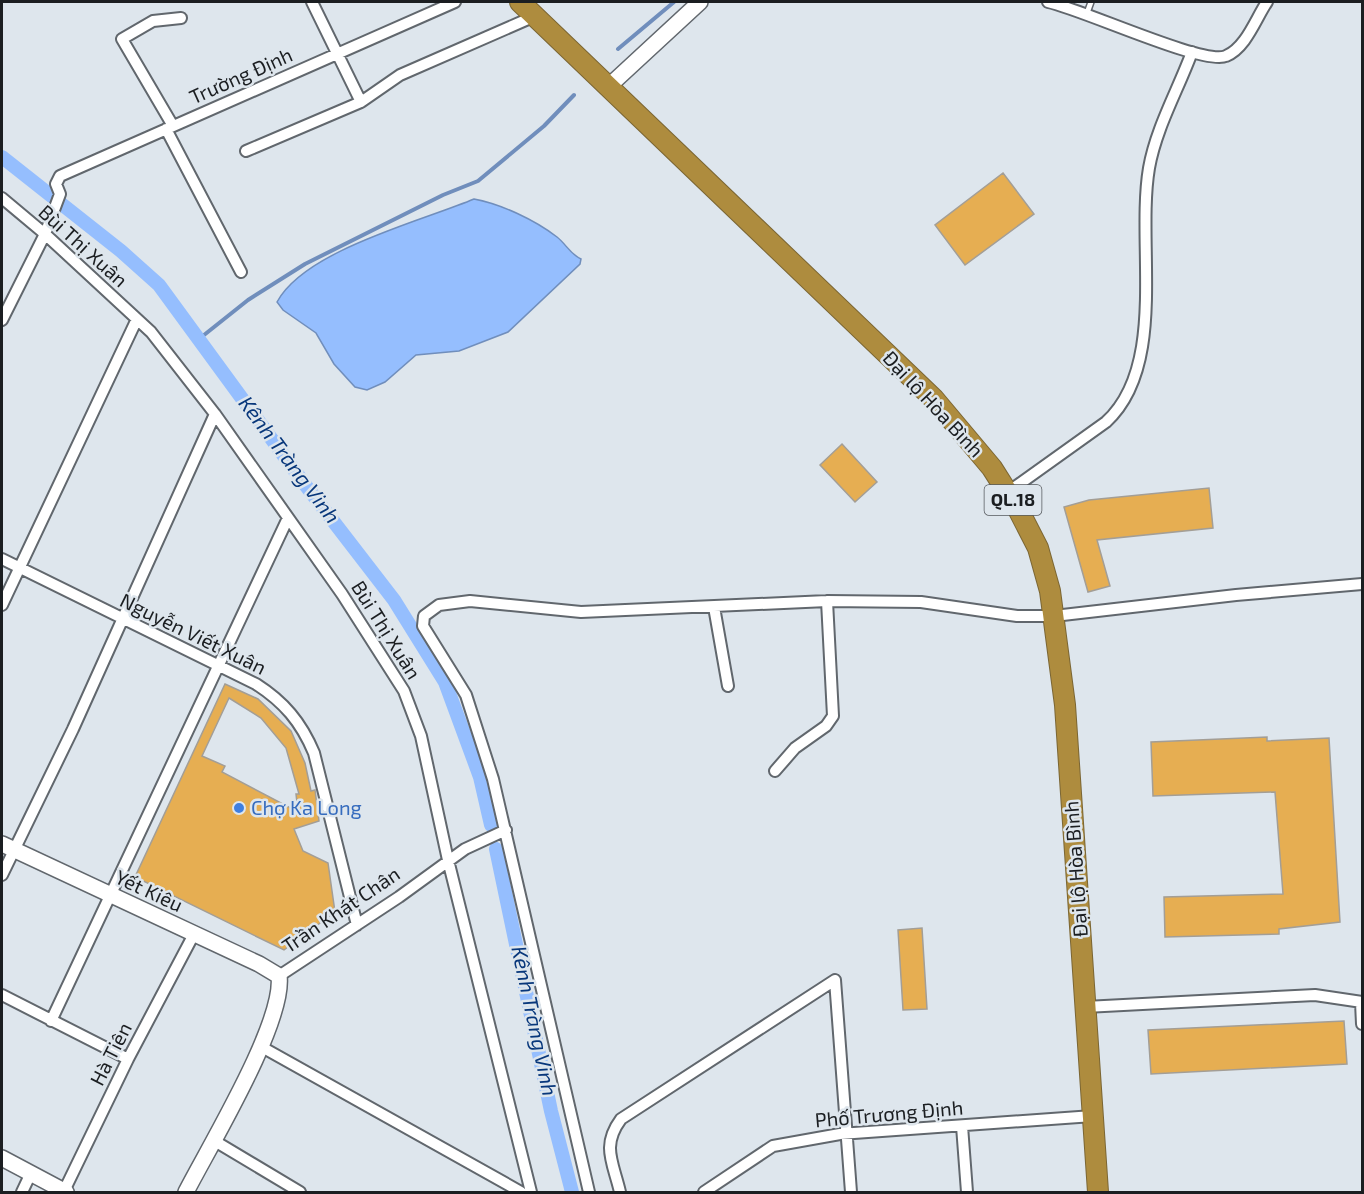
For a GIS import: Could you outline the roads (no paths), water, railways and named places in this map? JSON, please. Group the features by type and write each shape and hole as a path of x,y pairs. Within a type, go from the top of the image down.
{"highway":[{"name":"Đại lộ Hòa Bình","path":"520,2 934,399 973,444 1008,492 1038,548 1054,616 1065,705 1098,1192"}],"street":[{"path":"312,2 361,102"},
{"name":"Trường Định","path":"45,234 60,194 56,184 60,176 337,52 455,2"},
{"path":"608,87 700,2"},
{"path":"1048,2 1087,13 1192,52 1217,58 1231,54 1246,36 1267,2"},
{"path":"246,151 361,102 400,75 535,16"},
{"path":"181,18 153,21 122,39 170,128 241,272"},
{"path":"1008,492 1106,422 1118,411 1131,390 1143,337 1149,168 1161,128 1192,52"},
{"name":"Bùi Thị Xuân","path":"2,198 45,234 150,332 215,414 342,594 404,691 421,736 448,860 531,1192"},
{"path":"2,320 45,234"},
{"path":"2,605 137,319"},
{"path":"2,875 8,847 73,729 121,618 215,414"},
{"path":"51,1021 288,518"},
{"name":"Nguyễn Viết Xuân","path":"2,559 219,666 270,693 286,707 306,734 320,774 357,925"},
{"path":"589,1192 506,830 466,695 426,631 422,621 424,616 439,605 470,601 581,612 827,601 921,602 1017,616 1054,616 1236,594 1362,584"},
{"path":"775,771 795,748 826,726 833,716 827,601"},
{"path":"714,606 728,686"},
{"name":"Trần Khát Chân","path":"186,1192 260,1046 278,1001 279,976 357,925 448,860 475,844 506,830"},
{"name":"Yết Kiêu","path":"8,847 259,964 279,976"},
{"name":"Hà Tiên","path":"65,1192 128,1059 194,934"},
{"path":"620,1192 609,1150 611,1133 621,1119 835,980 851,1192"},
{"path":"2,995 128,1059"},
{"path":"1085,1007 1315,995 1362,1002 1362,1024"},
{"path":"260,1046 520,1192"},
{"name":"Phố Trương Định","path":"704,1192 773,1146 847,1134 1093,1116"},
{"path":"962,1126 967,1192"},
{"path":"213,1140 300,1192"},
{"path":"2,1158 65,1192"},
{"path":"22,1192 31,1173"}],"lane":[{"path":"1087,13 1091,2"}],"water":[{"path":"474,199 517,213 539,225 557,237 581,259 580,264 508,332 459,351 416,355 385,382 367,390 355,387 334,364 316,333 283,310 277,302 291,284 312,267 338,252 366,239"}],"waterway":[{"path":"618,49 674,2"},
{"path":"199,339 248,300 305,264 443,195 478,181 544,126 574,95"},
{"name":"Kênh Tràng Vinh","path":"2,157 121,251 159,285 303,482 394,600 445,682 480,777 491,825"},
{"name":"Kênh Tràng Vinh","path":"496,849 551,1111 572,1192"}],"place":[{"name":"Chợ Ka Long","path":"239,808"}]}
